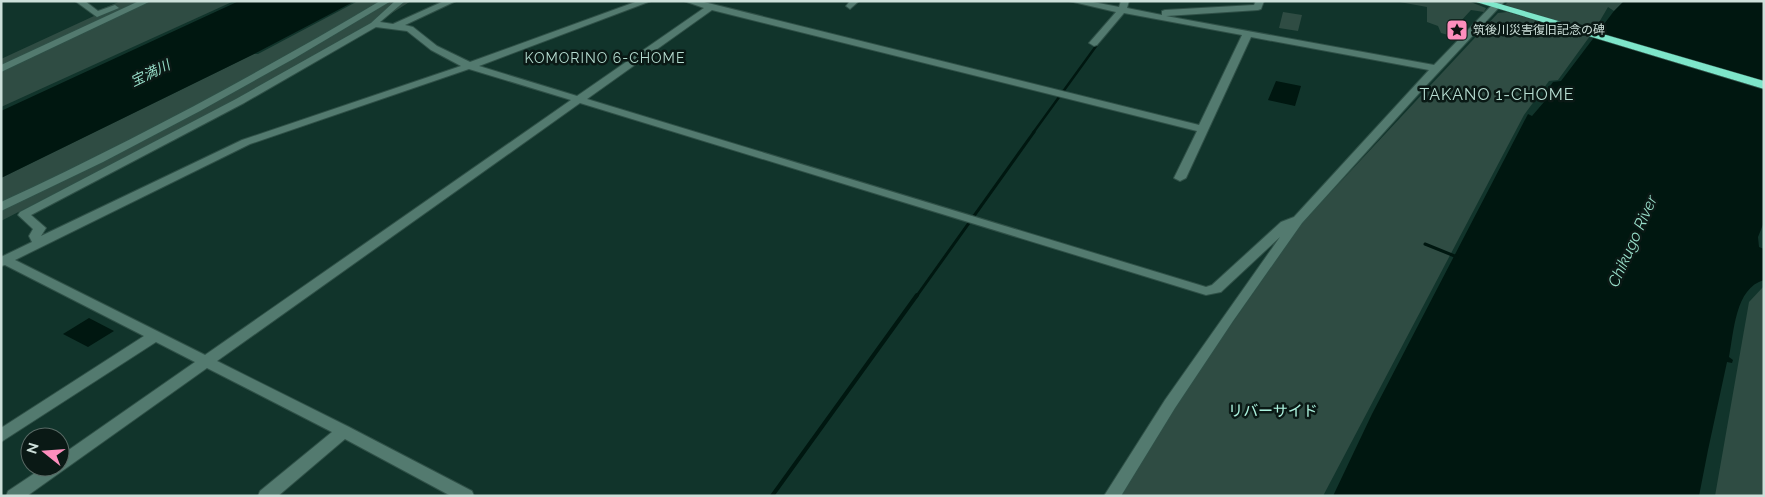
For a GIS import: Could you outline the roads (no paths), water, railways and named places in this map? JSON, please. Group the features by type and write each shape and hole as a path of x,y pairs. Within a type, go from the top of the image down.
{"highway":[{"path":"1478,1 1499,4 1529,16 1764,84"}],"street":[{"path":"79,1 99,14 134,1"},
{"path":"1,69 147,1"},
{"path":"1,207 180,118 295,55 387,1"},
{"path":"39,242 35,236 40,228 24,215 26,213 240,100 375,24 376,21 401,1"},
{"path":"396,26 452,1"},
{"path":"3,261 246,142 469,66 647,1"},
{"path":"688,1 1202,129"},
{"path":"1074,1 1123,6 1144,14 1438,69"},
{"path":"1144,14 1258,7 1260,1"},
{"path":"1112,496 1175,396 1298,220 1418,88 1499,4"},
{"path":"1094,43 1123,6"},
{"path":"70,457 710,8"},
{"path":"375,24 410,29 434,48 469,66 1206,291 1216,288 1285,224 1298,220"},
{"path":"1,62 80,33"},
{"path":"1180,178 1248,33"},
{"path":"3,261 344,431 466,496"},
{"path":"1,436 155,336"},
{"path":"266,496 344,431"},
{"path":"14,496 42,477"}],"water":[{"name":"宝満川","path":"239,1 355,1 254,54 1,178 1,111"},
{"name":"Chikugo River","path":"1624,1 1764,1 1764,222 1758,237 1759,247 1764,249 1764,280 1754,285 1747,292 1738,312 1729,357 1733,360 1732,363 1727,362 1699,496 1333,496 1372,414 1528,114 1532,116 1550,95 1546,92 1553,82 1561,81 1614,11"},
{"path":"1276,81 1301,86 1295,106 1268,100"},
{"path":"89,318 114,331 88,347 63,334"}],"waterway":[{"path":"1033,133 1099,42"},
{"path":"916,297 1034,132"},
{"path":"1425,244 1457,257"},
{"path":"772,496 917,295"}],"place":[{"name":"筑後川災害復旧記念の碑","path":"1457,30"}],"district":[{"name":"KOMORINO 6-CHOME","path":"605,58"},
{"name":"TAKANO 1-CHOME","path":"1497,94"}],"park label":[{"name":"リバーサイド","path":"1273,411"}]}
